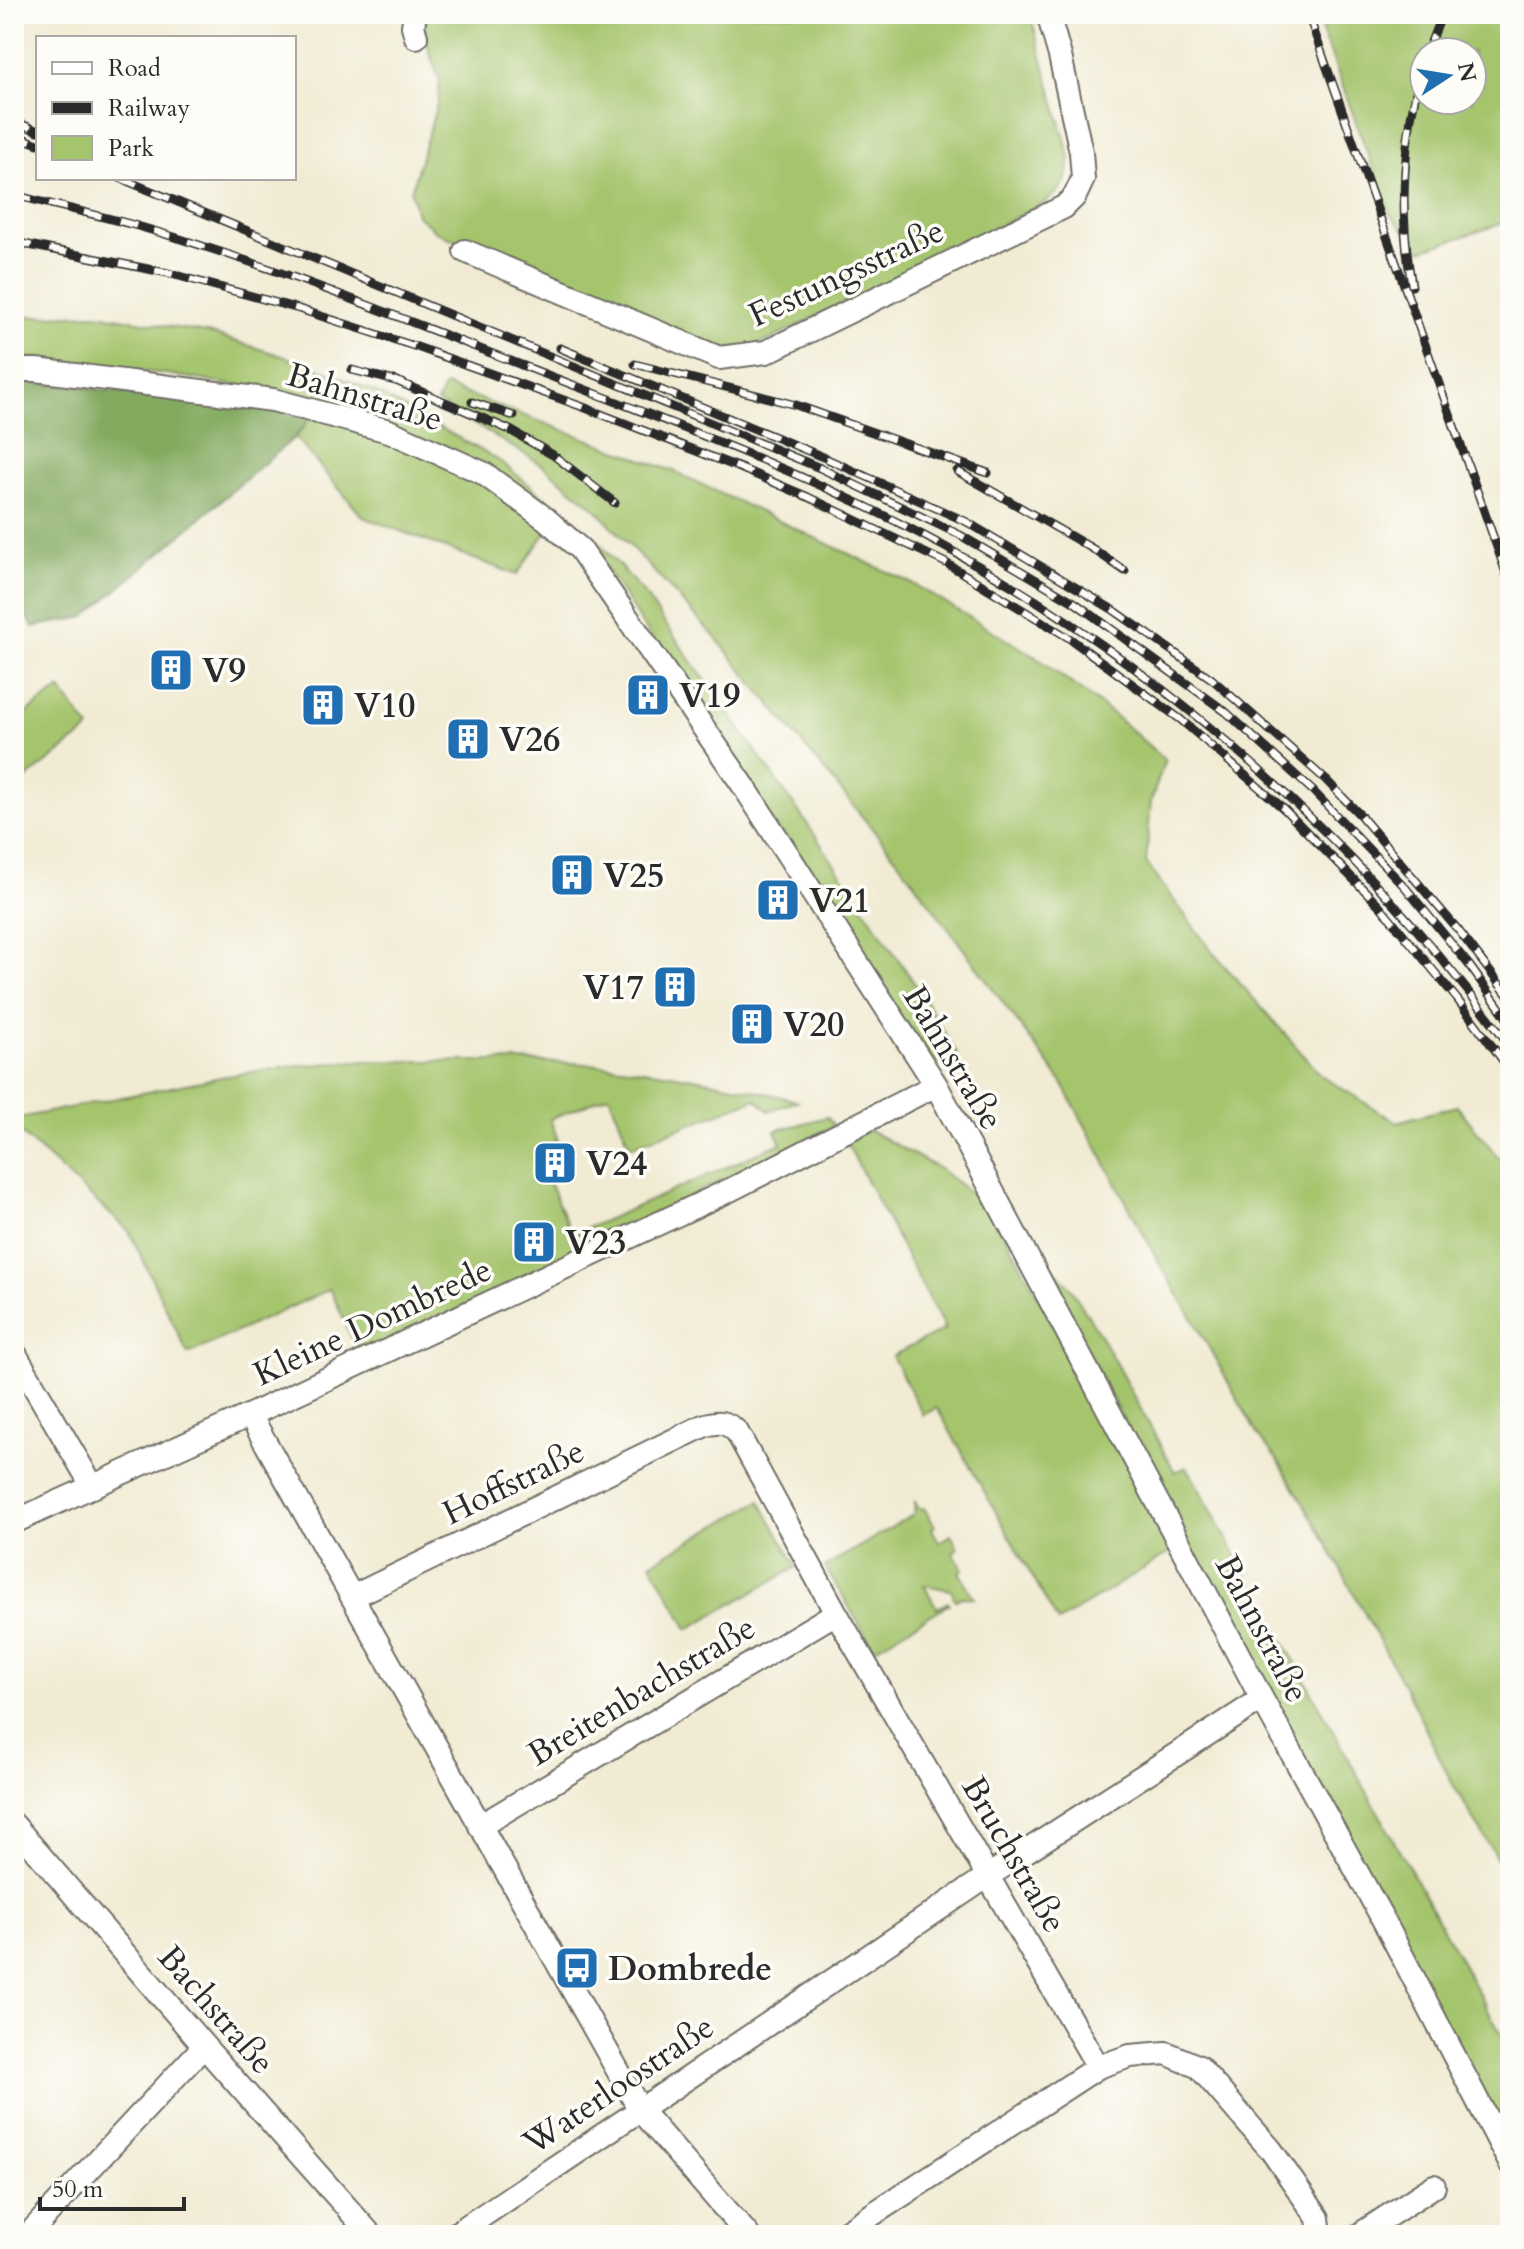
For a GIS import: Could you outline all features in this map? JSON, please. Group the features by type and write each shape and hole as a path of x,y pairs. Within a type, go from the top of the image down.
{"street":[{"path":"415,14 413,26 416,37"},
{"name":"Festungsstraße","path":"465,251 719,358 766,352 1064,207 1075,196 1083,179 1081,152 1048,14"},
{"name":"Bahnstraße","path":"14,370 36,370 273,400 389,431 483,473 546,519 580,549 743,785 936,1085 1262,1699 1391,1934 1510,2163"},
{"name":"Kleine Dombrede","path":"14,1522 732,1189 936,1085"},
{"path":"14,1352 93,1487"},
{"path":"250,1415 640,2110 748,2235"},
{"name":"Bruchstraße","path":"703,1426 723,1422 737,1432 836,1613 1098,2067"},
{"name":"Hoffstraße","path":"352,1597 703,1426"},
{"name":"Breitenbachstraße","path":"480,1826 836,1613"},
{"name":"Waterloostraße","path":"454,2235 988,1876 1262,1699"},
{"name":"Bachstraße","path":"14,1825 371,2235"},
{"path":"28,2235 204,2046"},
{"path":"841,2235 1098,2067 1130,2056 1166,2053 1199,2067 1271,2150 1318,2218 1320,2235"},
{"path":"1359,2235 1434,2186"}],"green space":[{"path":"429,14 925,14 961,18 977,14 1030,14 1070,157 1068,173 1056,194 1043,204 764,343 730,349 704,348 438,233 417,215 411,191 438,101 440,81 424,29"},
{"path":"1316,14 1507,14 1510,21 1510,221 1421,250 1390,214"},
{"path":"98,314 212,334 311,365 375,392 497,459 593,536 642,591 806,822 919,990 957,1054 933,1065 598,557 547,531 517,575 363,517 295,437 309,420 256,389 167,374 14,358 14,317"},
{"path":"14,380 266,408 309,420 295,437 85,617 33,627 14,594"},
{"path":"445,386 673,471 915,585 1036,657 1114,715 1165,760 1151,801 1146,863 1215,955 1322,1076 1396,1122 1457,1106 1498,1157 1510,1159 1510,1880 1451,1781 1408,1693 1322,1535 1279,1462 1257,1434 1061,1081 897,859 716,638 596,509 541,464 437,402"},
{"path":"60,689 90,729 15,787 14,722"},
{"path":"357,1061 522,1061 621,1067 710,1081 797,1101 769,1111 756,1099 630,1147 609,1095 550,1119 558,1140 535,1151 572,1235 781,1143 775,1131 827,1117 834,1126 361,1357 330,1289 188,1354 129,1231 14,1127 14,1119 221,1077 285,1067"},
{"path":"869,1130 938,1168 973,1195 999,1224 1175,1549 1058,1622 937,1408 923,1415 892,1356 945,1329 846,1142"},
{"path":"1033,1247 1070,1287 1098,1331 1175,1472 1187,1467 1510,2050 1510,2162"},
{"path":"760,1501 797,1567 688,1629 651,1563"},
{"path":"915,1502 920,1510 924,1508 935,1526 932,1529 939,1542 951,1535 958,1548 953,1552 963,1569 959,1572 974,1598 955,1600 951,1590 924,1585 937,1608 949,1604 874,1649 825,1567 914,1514"}],"railway":[{"path":"1308,14 1510,584"},
{"path":"1433,36 1442,14"},
{"path":"1411,116 1404,201 1412,286"},
{"path":"14,121 36,130"},
{"path":"14,135 36,143"},
{"path":"125,180 820,468 960,535 1074,602 1226,712 1313,791 1405,887 1469,965 1510,1022"},
{"path":"14,195 184,240 330,291 738,450 843,496 945,547 1027,595 1106,648 1182,705 1254,766 1324,831 1389,899 1452,971 1510,1046"},
{"path":"14,242 168,273 299,309 417,347 740,468 946,563 1069,638 1180,719 1284,809 1380,906 1457,999 1510,1070"},
{"path":"560,348 823,457 967,522 1115,611 1212,679 1326,780 1459,931 1510,998"},
{"path":"635,364 796,405 988,473"},
{"path":"352,370 403,383"},
{"path":"394,380 510,430 553,455 615,503"},
{"path":"472,402 514,416"},
{"path":"957,471 1093,549 1125,571"}],"place":[{"name":"V9","path":"171,670"},
{"name":"V19","path":"648,695"},
{"name":"V10","path":"323,705"},
{"name":"V26","path":"468,739"},
{"name":"V25","path":"572,875"},
{"name":"V21","path":"778,900"},
{"name":"V17","path":"675,987"},
{"name":"V20","path":"752,1024"},
{"name":"V24","path":"555,1163"},
{"name":"V23","path":"534,1242"},
{"name":"Dombrede","path":"577,1968"}]}
